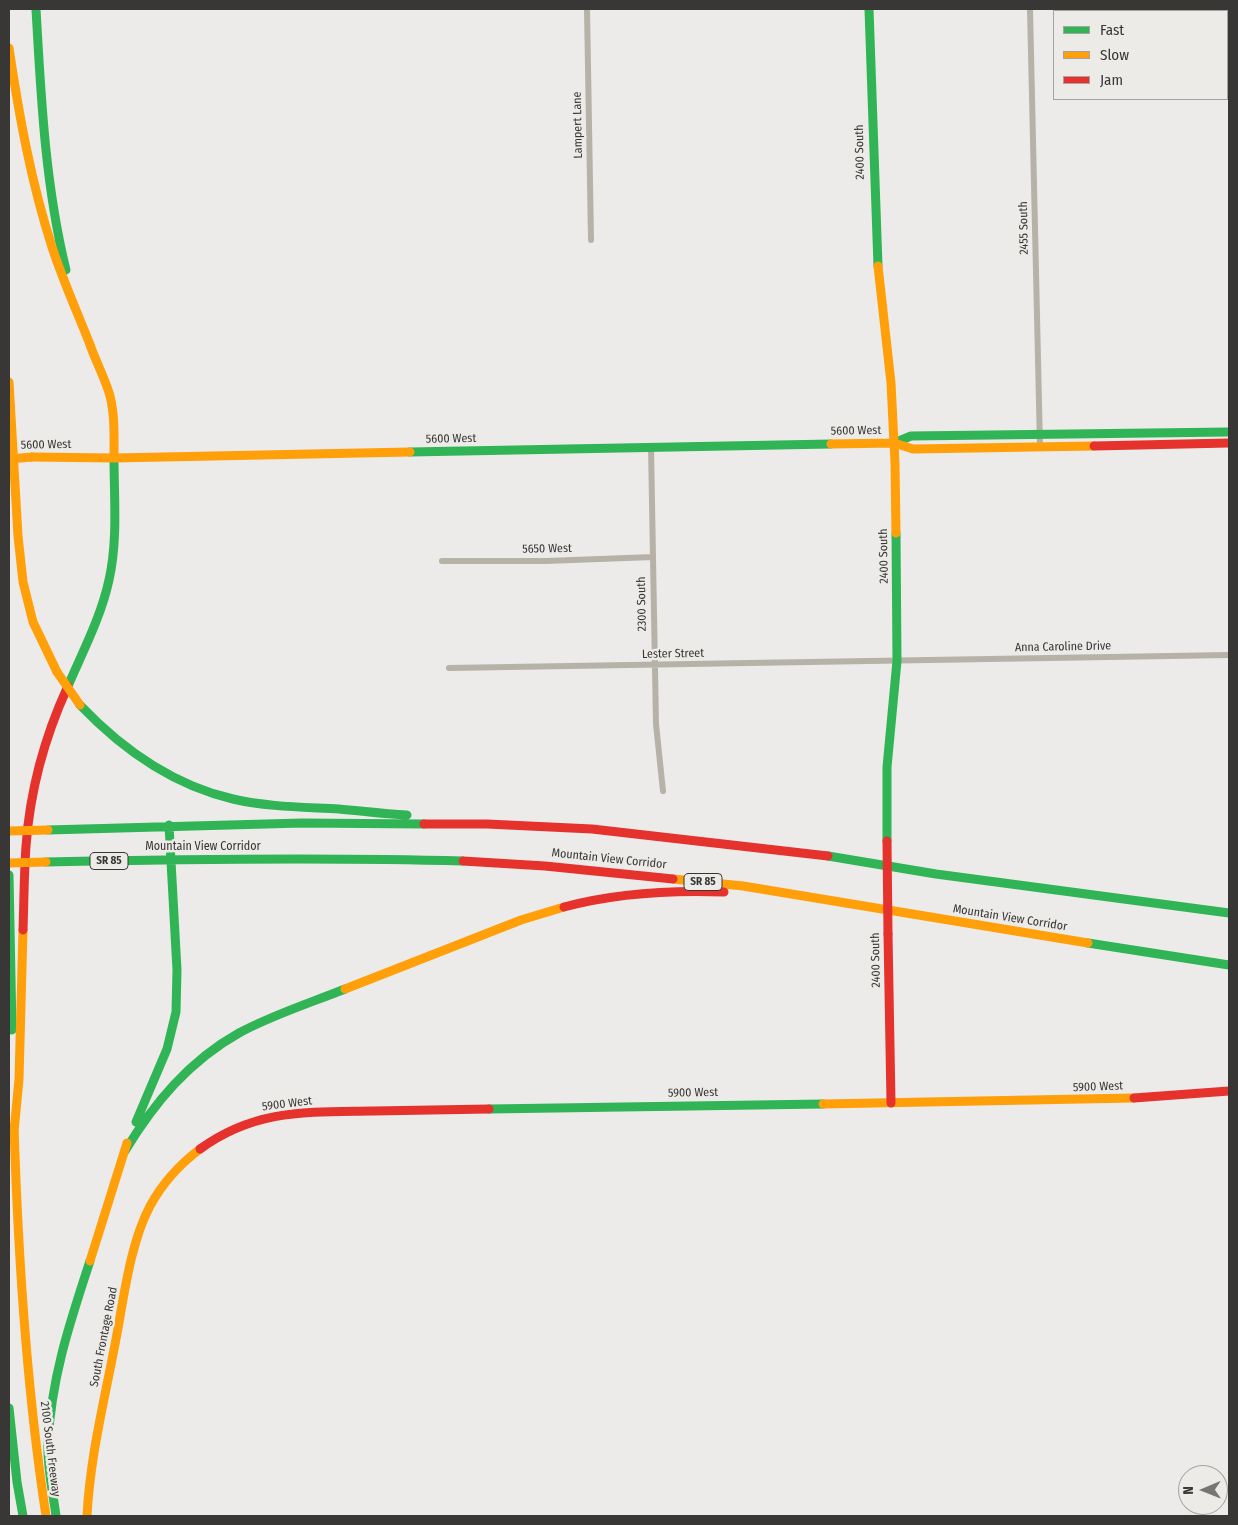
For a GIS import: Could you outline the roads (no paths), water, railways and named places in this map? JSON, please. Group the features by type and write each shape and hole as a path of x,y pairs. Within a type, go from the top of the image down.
{"main road":[{"path":"36,9 45,161 51,204 66,271 91,347"},
{"name":"2400 South","path":"869,9 876,252 890,367 894,443 897,662 887,767 891,1103"},
{"path":"9,48 24,137 44,218 60,271 107,387 112,405 114,424 113,554 109,585 50,730 38,768 28,817 19,1079 14,1132"},
{"path":"9,382 19,544 23,582 33,622 57,672 80,705 100,727 136,757 174,779 219,796 266,804 550,824 592,829"},
{"name":"5600 West","path":"894,443 912,436 1229,432"},
{"name":"5600 West","path":"9,458 114,458 894,443 914,449 1229,443"},
{"name":"Mountain View Corridor","path":"9,831 169,825 381,822 487,824 592,829 812,854 936,874 1229,913"},
{"path":"56,1516 48,1445 53,1388 64,1341 125,1151 163,1061 176,1012 177,970 169,825"},
{"name":"Mountain View Corridor","path":"9,863 171,859 378,859 545,866 743,886 828,902 1229,965"},
{"name":"2100 South Freeway","path":"9,875 18,1250 37,1457 46,1516"},
{"path":"125,1151 145,1118 174,1081 208,1052 233,1036 261,1022 539,914 595,899 634,893 674,890 714,891 828,902"},
{"name":"5900 West","path":"174,1173 204,1146 220,1136 253,1121 284,1114 1108,1099 1229,1091"},
{"name":"South Frontage Road","path":"87,1516 92,1463 138,1236 150,1208 174,1173"},
{"path":"9,1408 9,1421 23,1516"}],"street":[{"name":"Lampert Lane","path":"587,9 591,240"},
{"name":"2455 South","path":"1030,9 1040,447"},
{"name":"2300 South","path":"651,447 654,665 658,748 663,791"},
{"name":"5650 West","path":"442,561 653,557"},
{"name":"Anna Caroline Drive","path":"897,662 1229,655"},
{"name":"Lester Street","path":"450,668 897,662"}]}
